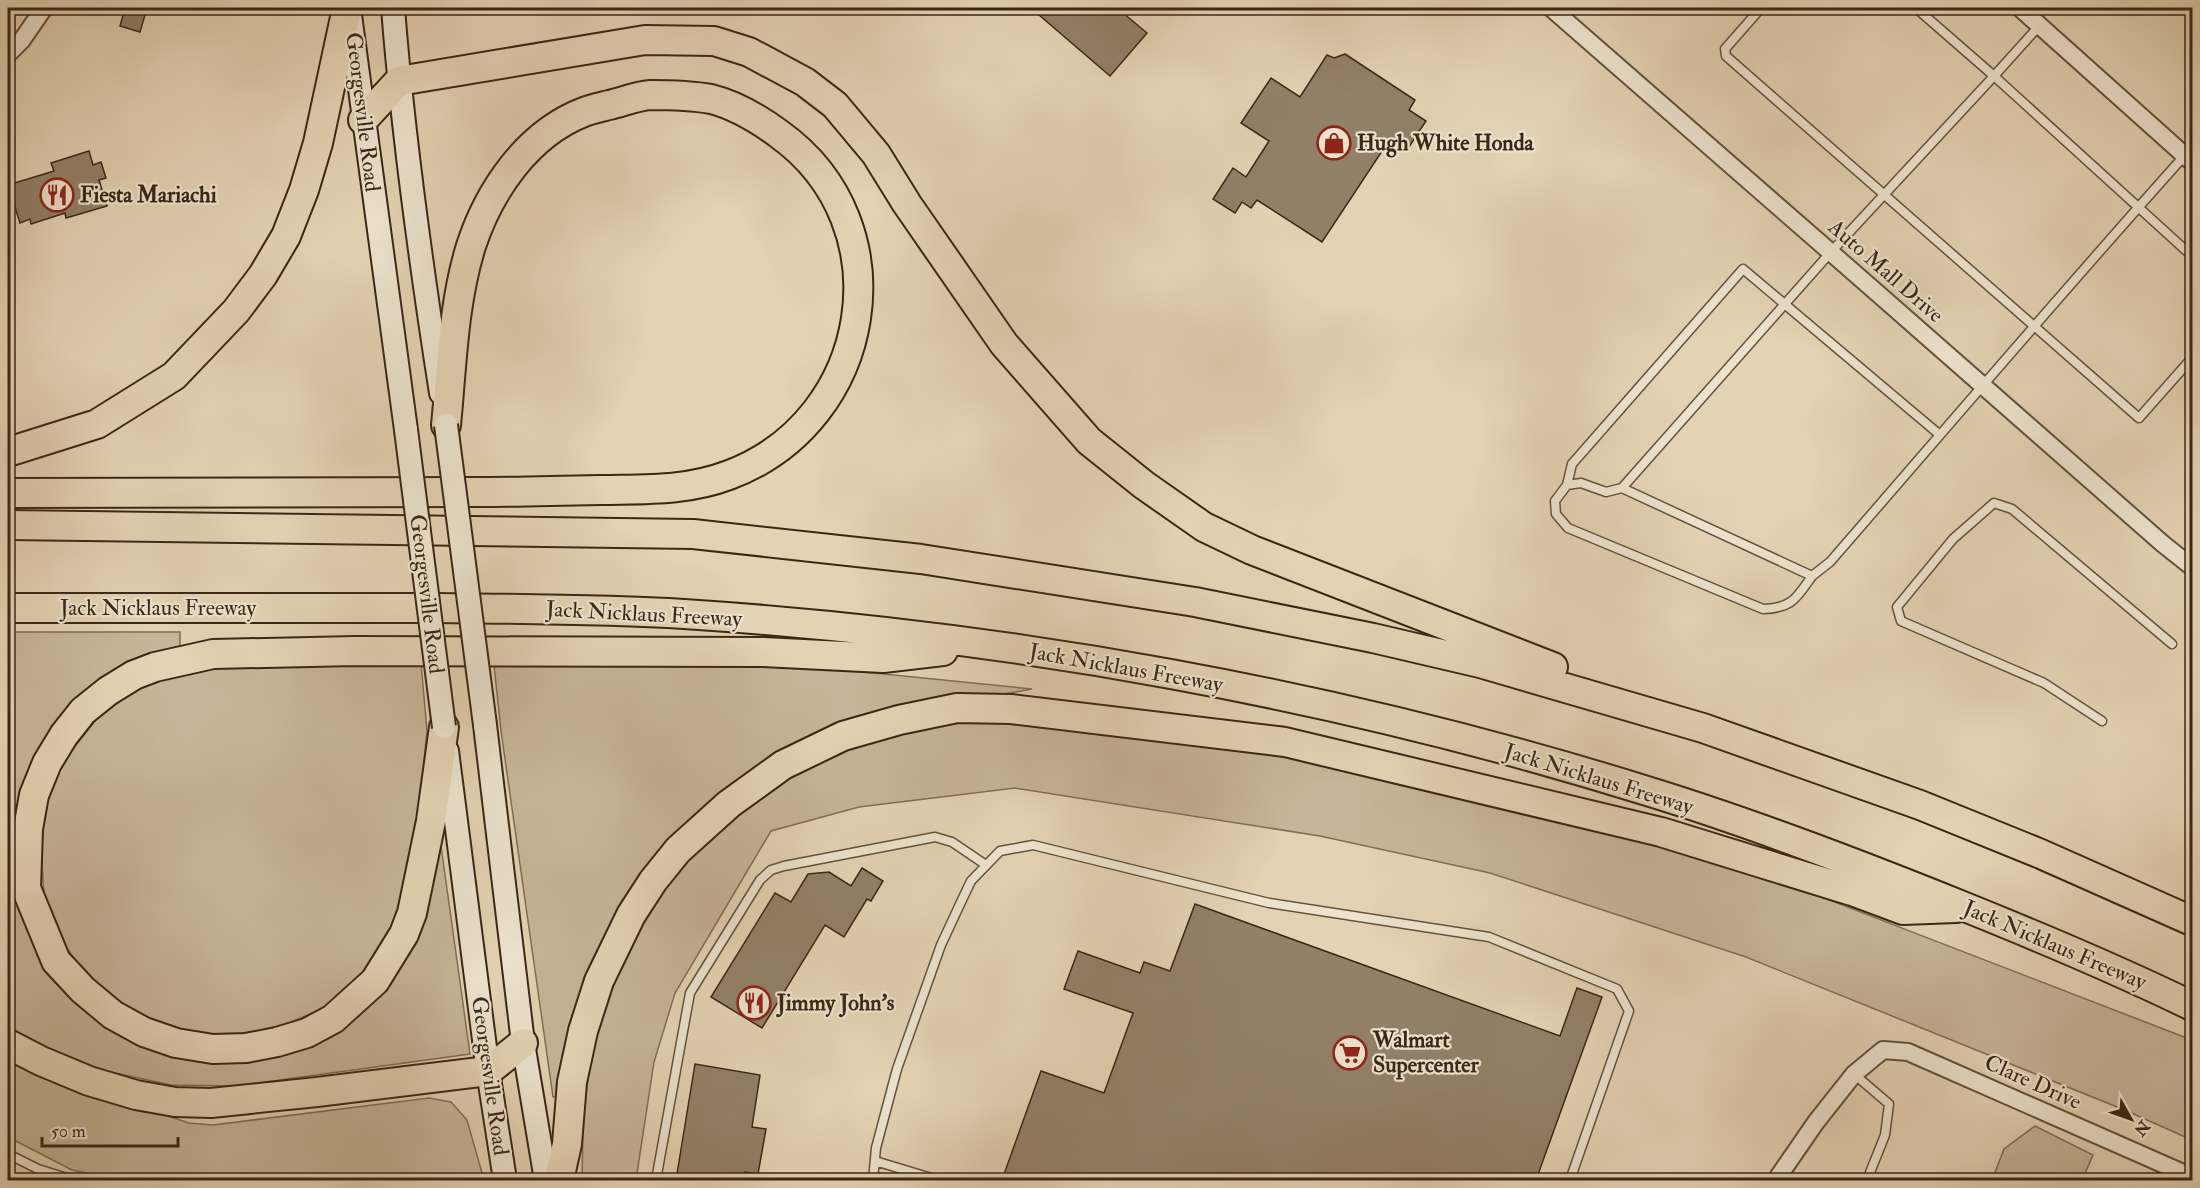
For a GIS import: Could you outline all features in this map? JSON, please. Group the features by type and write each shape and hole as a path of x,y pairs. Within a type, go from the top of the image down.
{"highway":[{"path":"8,452 97,424 174,376 236,311 263,275 286,236 304,190 318,143 348,8"},
{"path":"363,120 399,81 645,40 714,41 749,52 805,82 835,105 876,154 907,204 1004,344 1089,441 1144,485 1204,527 1252,550 1606,688 1693,725"},
{"path":"8,493 533,492 684,488 732,474 776,450 798,433 817,412 847,358 856,328 858,273 852,246 845,218 818,169 798,147 758,119 712,99 646,95 583,112 556,127 510,168 473,242 458,294 446,425"},
{"path":"8,525 693,534 921,559 1174,598 1373,638 1480,663 1693,725 1920,805 2041,854 2193,921"},
{"name":"Jack Nicklaus Freeway","path":"8,608 537,609 680,614 817,625 991,645 1210,681 1368,716 1497,748 1670,799 1793,840 1966,908 2123,972 2193,1006"},
{"path":"444,727 431,821 412,914 404,934 375,981 333,1019 307,1034 246,1048 213,1049 176,1043 144,1032 113,1015 82,990 56,960 26,888 28,828 34,795 46,763 83,711 125,680 155,667 213,654 355,651 763,652 883,658 991,645"},
{"path":"559,1180 567,1144 572,1082 583,1031 599,981 631,915 653,881 678,850 729,804 783,765 843,736 945,710 957,708 1011,709 1285,742 1661,832 1852,891 1902,910 1966,908"},
{"path":"8,1044 89,1081 136,1095 175,1101 211,1103 488,1071 523,1042"}],"main road":[{"name":"Georgesville Road","path":"348,8 406,430 488,1071 505,1180"},
{"name":"Georgesville Road","path":"393,8 399,81 422,266 446,425 523,1042 546,1180"}],"street":[{"path":"8,54 22,40 44,8"},
{"name":"Auto Mall Drive","path":"1551,8 1830,254 1985,385 2163,544 2193,567"},
{"path":"2020,8 2189,158"},
{"name":"Clare Drive","path":"1854,1074 1883,1050 1908,1052 2190,1176 2188,1180"},
{"path":"1776,1180 1816,1122 1854,1074"}],"lane":[{"path":"1761,8 1725,49 1726,56 2139,418 2193,358"},
{"path":"1916,8 2193,256"},
{"path":"1567,485 1581,483 1606,492 1622,488 1830,254 2040,25"},
{"path":"1940,435 1743,269 1572,464 1567,485 1555,501 1556,514 1568,528 1763,609 1781,608 1797,598 1812,576 1830,562 1985,385 2033,326 2139,207 2189,158"},
{"path":"1622,488 1812,576"},
{"path":"2102,721 2044,683 1901,621 1897,607 1953,539 1994,503 2012,509 2172,644"},
{"path":"656,1180 690,993 760,880 771,870 784,866 934,837 952,842 986,866"},
{"path":"873,1180 876,1148 897,1069 940,945 971,881 1000,851 1033,845 1269,903 1489,937 1617,989 1629,1011 1570,1180"},
{"path":"1854,1074 1889,1104 1886,1135 1867,1180"},
{"path":"8,1154 38,1169 73,1180"},
{"path":"875,1161 938,1180"}],"shaded area":[{"path":"8,632 180,632 180,647 138,661 27,779 41,943 150,1043 320,1036 418,927 441,846 470,1054 235,1086 171,1085 97,1069 35,1046 8,1028"},
{"path":"421,663 427,731 413,870 397,924 378,958 355,985 320,1010 271,1030 222,1036 169,1029 121,1003 86,976 60,938 44,896 41,846 46,806 61,764 96,720 138,687 202,666"},
{"path":"494,665 804,666 1032,689 862,720 653,866 560,1096 553,1097 501,731"},
{"path":"995,717 1237,746 1423,783 1736,864 2192,1040 2192,1140 2127,1111 1746,957 1490,873 1320,836 1015,788 859,807 771,831 675,993 654,1062 636,1180 582,1180 583,1126 588,1076 599,1020 621,960 643,916 680,867 726,819 795,768 859,742 928,723"},
{"path":"8,1055 189,1123 213,1125 429,1098 451,1102 467,1120 484,1180 123,1180 72,1170 8,1137"},
{"path":"2035,1126 2093,1155 2082,1180 1992,1180 2004,1149"}],"building":[{"path":"125,8 147,8 140,32 120,26"},
{"path":"1031,8 1117,8 1147,33 1110,76"},
{"path":"1345,54 1415,100 1409,110 1426,121 1407,150 1390,139 1322,242 1257,200 1251,208 1242,202 1235,213 1213,199 1233,168 1246,177 1269,141 1241,123 1271,78 1300,97 1327,55 1334,58"},
{"name":"Fiesta Mariachi","path":"89,151 93,165 101,162 106,178 99,180 107,206 66,218 65,213 31,224 30,219 20,223 8,185 54,171 51,163"},
{"path":"862,868 883,881 871,901 867,899 844,937 825,925 762,1028 711,997 775,893 791,902 808,874 829,872 851,886"},
{"name":"Walmart Supercenter","path":"1195,904 1560,1036 1577,988 1602,997 1536,1180 1013,1180 1003,1177 1041,1071 1104,1093 1133,1013 1064,989 1078,951 1140,973 1144,962 1170,971"},
{"path":"695,1064 760,1075 752,1127 766,1129 758,1174 745,1172 743,1180 676,1180"}],"place":[{"name":"Hugh White Honda","path":"1334,143"},
{"name":"Fiesta Mariachi","path":"57,195"},
{"name":"Jimmy John's","path":"754,1003"},
{"name":"Walmart Supercenter","path":"1350,1053"}]}
